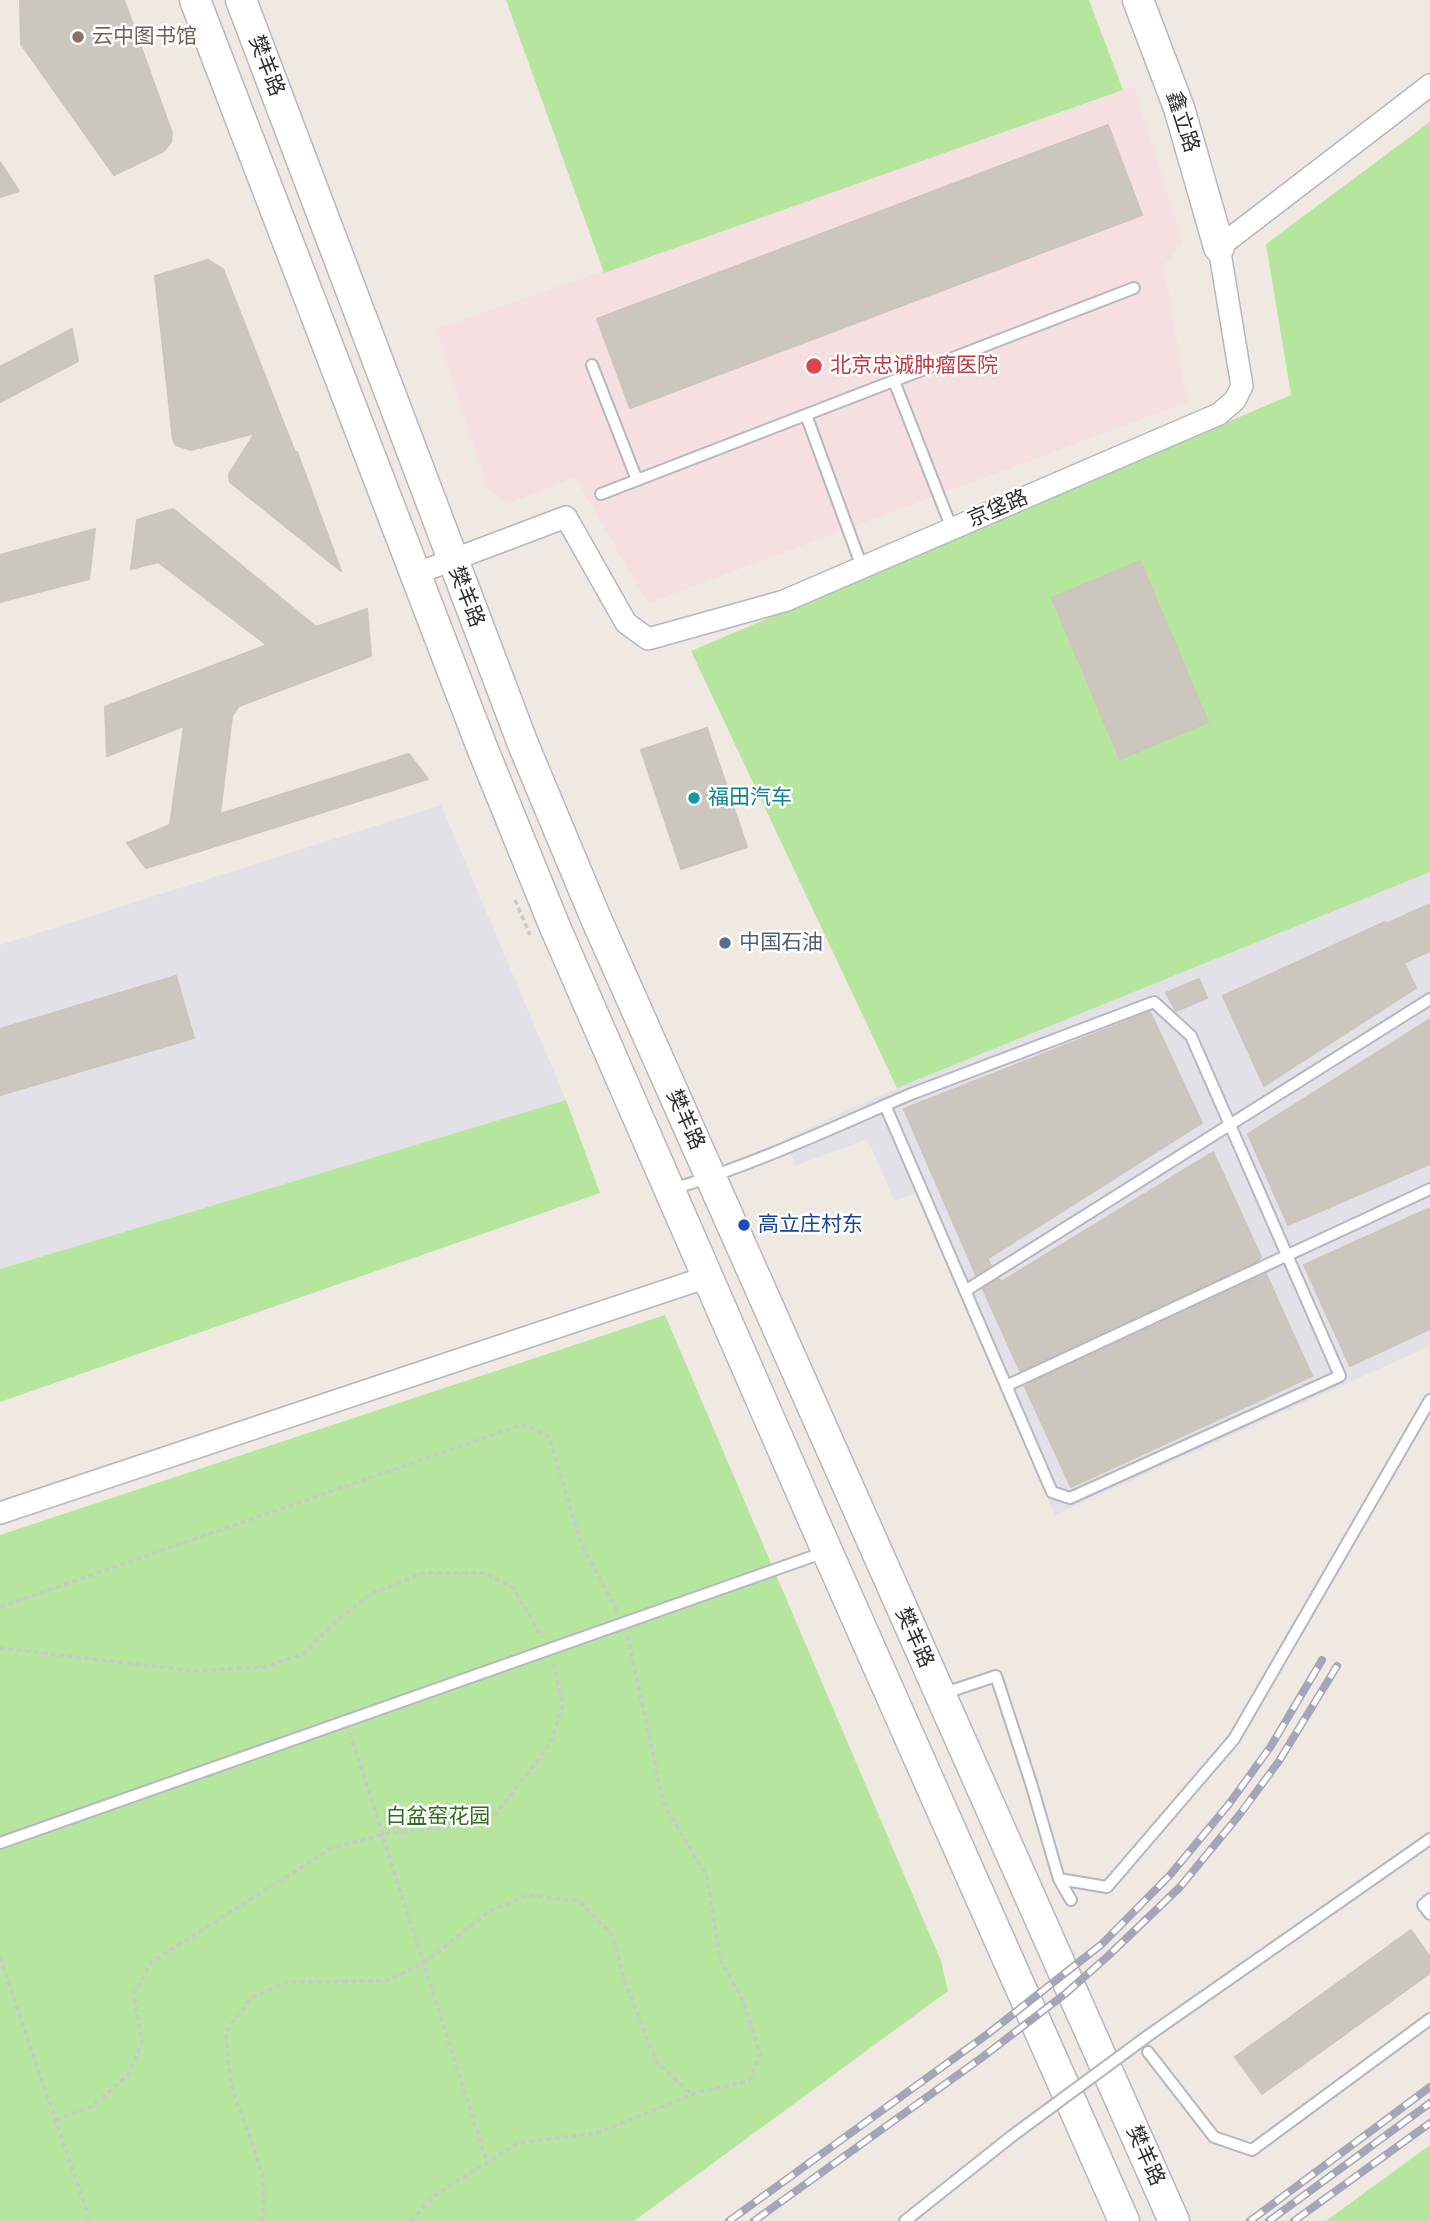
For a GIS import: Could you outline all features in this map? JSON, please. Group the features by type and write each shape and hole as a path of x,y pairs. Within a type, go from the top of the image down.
{"main road":[{"name":"樊羊路","path":"195,0 483,750 555,927 1124,2221"},
{"name":"樊羊路","path":"240,0 523,744 599,927 1174,2221"},
{"name":"鑫立路","path":"1138,0 1179,108 1219,247"}],"street":[{"path":"1219,247 1430,85"},
{"name":"京垡路","path":"415,574 566,517 626,623 648,639 784,601 1219,414 1235,400 1242,386 1219,247"},
{"path":"0,1513 708,1277"}],"lane":[{"path":"601,494 1134,288"},
{"path":"592,365 637,480"},
{"path":"894,381 952,529"},
{"path":"806,415 862,567"},
{"path":"965,1291 1430,999"},
{"path":"670,1190 768,1157 885,1105 1154,1002 1191,1036 1340,1376 1069,1498 1052,1492 885,1105"},
{"path":"1006,1385 1430,1189"},
{"path":"1059,1880 1107,1887 1234,1739 1430,1400"},
{"path":"0,1843 827,1550"},
{"path":"939,1695 953,1688 996,1676 1059,1880 1071,1900"},
{"path":"905,2221 1012,2136 1149,2035 1430,1839"},
{"path":"1430,1899 1423,1905 1430,1914"},
{"path":"1148,2052 1214,2137 1252,2150 1430,2019"}],"path":[{"path":"0,1606 521,1425 534,1428 549,1437 582,1546 624,1623 664,1804 707,1877 720,1959 743,2001 760,2054 749,2081 692,2095 597,2133 518,2143 438,2194 411,2221"},
{"path":"0,1648 193,1671 265,1667 303,1654 334,1623 371,1594 423,1573 485,1573 513,1588 548,1649 557,1674 563,1705 551,1742 496,1814 467,1825 382,1834 332,1848 151,1962 134,1994 142,2042 128,2075 93,2106 56,2120"},
{"path":"346,1721 487,2162"},
{"path":"261,2221 266,2202 256,2146 232,2085 226,2032 251,1998 287,1982 386,1981 424,1963 488,1912 528,1895 579,1901 613,1936 624,1980 656,2061 692,2095"},
{"path":"0,1957 90,2221"}],"shaded area":[{"name":"北京忠诚肿瘤医院","path":"1134,87 1183,243 1164,265 1187,402 648,603 575,477 507,504 488,488 436,329"},
{"path":"441,805 566,1100 0,1269 0,945"},
{"path":"1430,872 1430,1346 1055,1515 918,1192 895,1201 867,1139 795,1166 786,1138 897,1088"}],"green space":[{"path":"506,0 1089,0 1123,90 604,273"},
{"path":"1430,122 1430,872 897,1088 691,651 1291,395 1266,244"},
{"path":"566,1100 600,1193 0,1402 0,1269"},
{"name":"白盆窑花园","path":"665,1315 941,1961 948,1991 634,2221 0,2221 0,1535"},
{"path":"1430,2145 1430,2221 1326,2221"}],"building":[{"path":"20,0 124,0 172,133 171,142 164,151 114,175 21,44"},
{"path":"1108,125 1142,215 630,408 597,319"},
{"path":"0,162 19,191 0,197"},
{"path":"208,260 223,269 297,452 341,571 230,482 229,474 255,433 191,450 176,445 173,440 155,276"},
{"path":"72,329 78,361 0,402 0,367"},
{"path":"173,509 316,627 367,609 371,656 239,706 232,716 220,814 409,754 428,779 146,868 127,843 170,825 184,726 107,756 105,707 267,645 158,562 131,569 137,520"},
{"path":"95,529 89,579 0,602 0,555"},
{"path":"1140,561 1208,722 1120,759 1052,598"},
{"name":"福田汽车","path":"707,728 747,847 681,869 641,750"},
{"path":"1430,904 1430,951 1404,963 1416,988 1264,1086 1223,996"},
{"path":"176,976 194,1038 0,1095 0,1029"},
{"path":"1199,979 1207,998 1176,1011 1166,993"},
{"path":"1150,1012 1202,1123 987,1259 991,1265 976,1275 904,1109"},
{"path":"1430,1019 1430,1164 1288,1225 1248,1134"},
{"path":"1213,1152 1261,1257 1259,1260 1020,1371 983,1289 999,1279 1001,1282"},
{"path":"1430,1208 1430,1329 1350,1366 1304,1265"},
{"path":"1266,1274 1312,1376 1071,1487 1025,1387"},
{"path":"1411,1930 1430,1957 1430,1973 1262,2094 1235,2057"}],"railway":[{"path":"729,2221 989,2033 1102,1944 1170,1875 1229,1804 1271,1746 1322,1660"},
{"path":"754,2221 980,2059 1065,1994 1108,1956 1180,1887 1240,1814 1279,1761 1337,1666"},
{"path":"1250,2221 1430,2087"},
{"path":"1269,2221 1430,2103"},
{"path":"1294,2221 1430,2123"}],"place":[{"name":"云中图书馆","path":"78,37"},
{"name":"北京忠诚肿瘤医院","path":"814,366"},
{"name":"福田汽车","path":"694,798"},
{"name":"中国石油","path":"725,943"},
{"name":"高立庄村东","path":"744,1225"}]}
